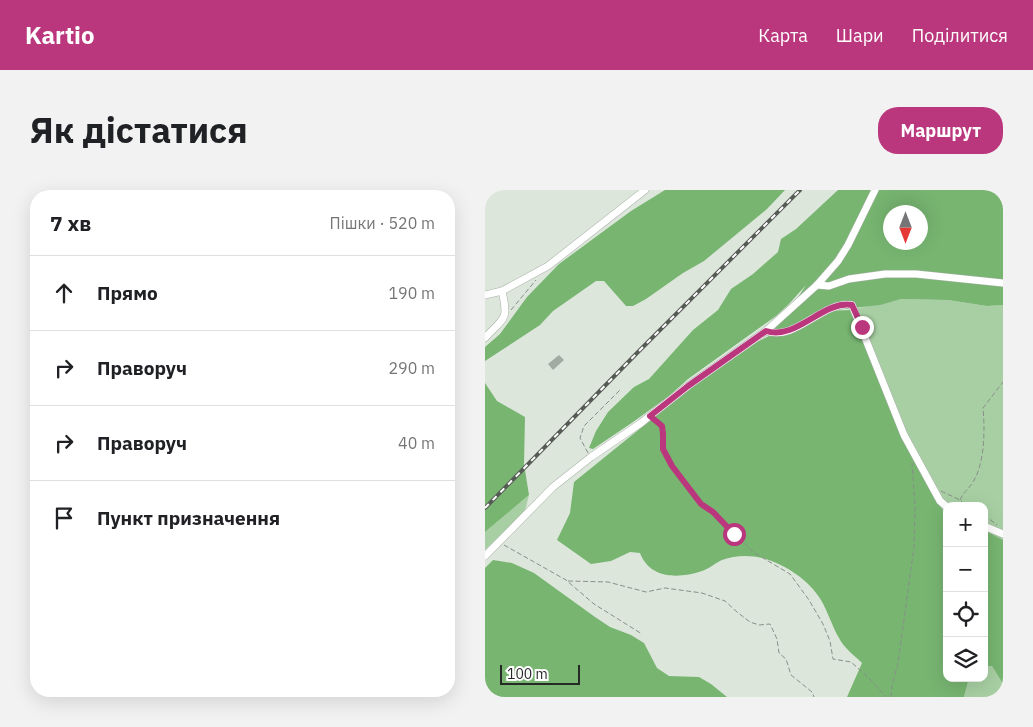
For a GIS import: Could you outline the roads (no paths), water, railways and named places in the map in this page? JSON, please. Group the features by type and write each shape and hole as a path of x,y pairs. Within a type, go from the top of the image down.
{"lane":[{"path":"485,295 502,292 543,269 645,190"},
{"path":"485,556 553,486 766,331 817,285 838,261 848,245 875,190"},
{"path":"817,285 829,286 849,279 885,274 915,274 1003,283"},
{"path":"485,338 505,316 506,308 502,292"},
{"path":"766,331 787,330 810,320 835,305 844,303 852,305 904,435 943,504"},
{"path":"988,528 1003,534"}],"railway":[{"path":"485,508 800,190"}]}
